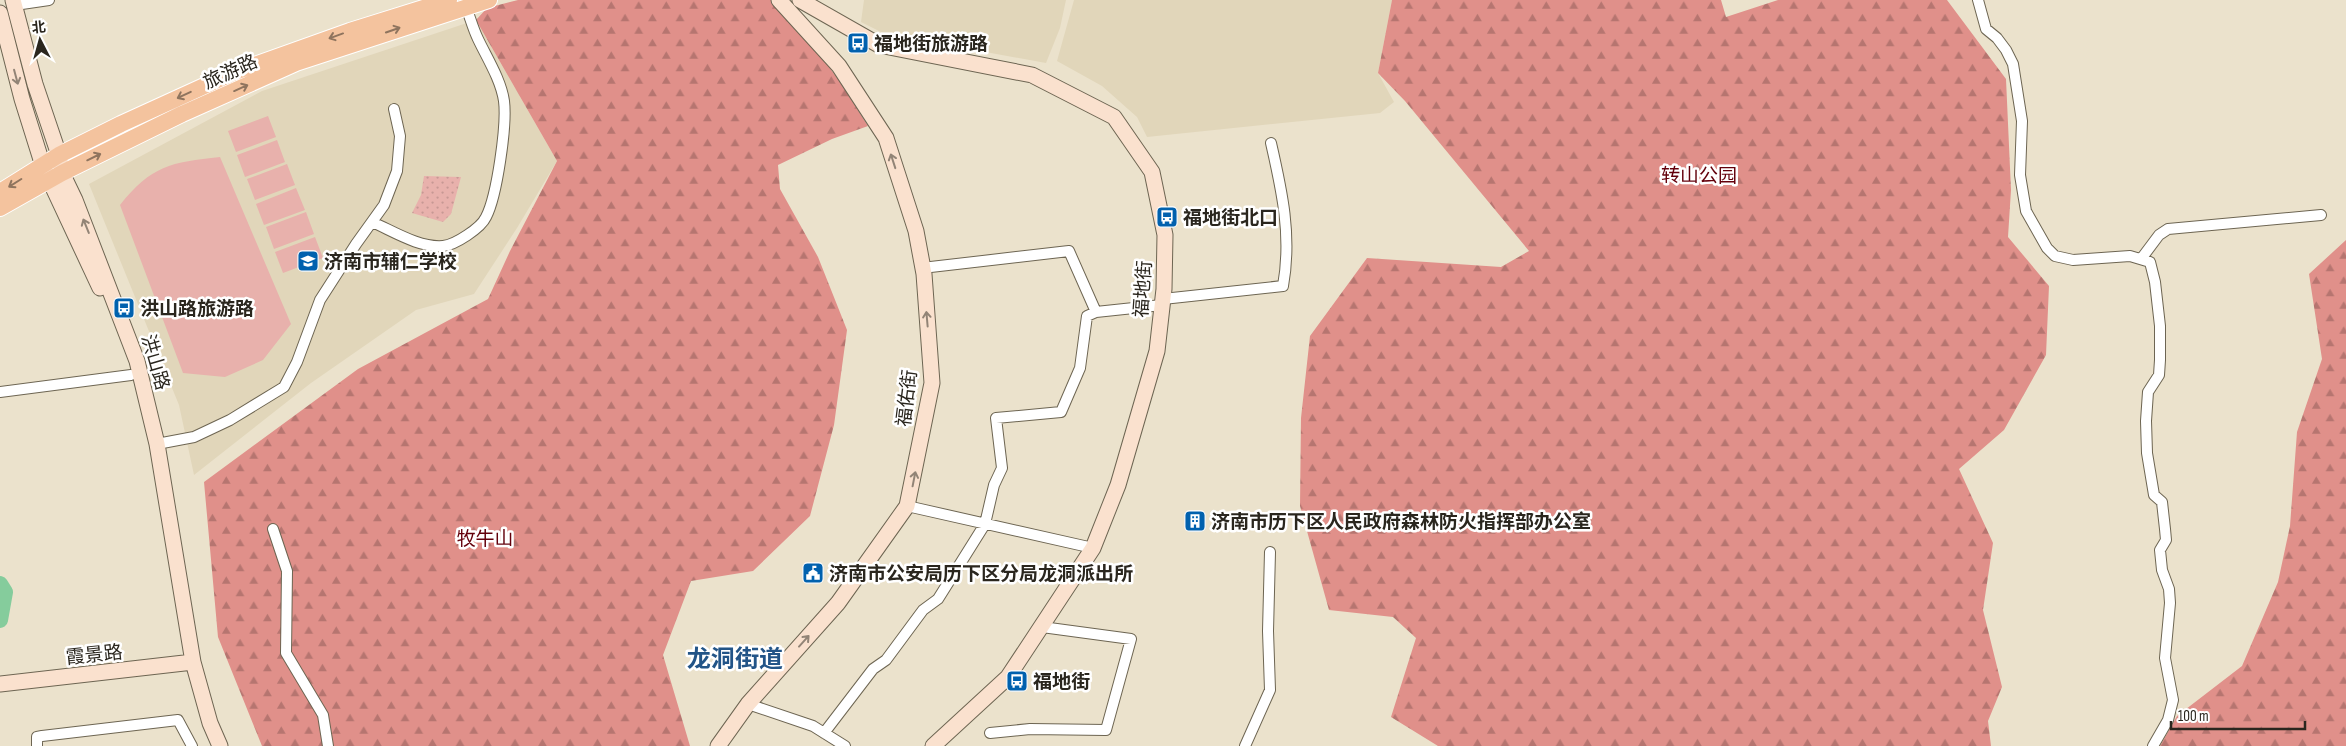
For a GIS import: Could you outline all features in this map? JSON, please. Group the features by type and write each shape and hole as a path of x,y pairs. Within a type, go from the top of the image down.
{"main road":[{"name":"旅游路","path":"0,208 52,173 59,155 121,124 235,72 350,31 449,0"},
{"name":"旅游路","path":"0,192 52,173 296,63 489,0"}],"street":[{"path":"49,0 9,4 59,155"},
{"name":"福佑街","path":"718,746 748,704 838,604 908,506 932,383 922,268 916,231 886,138 839,66 778,0"},
{"name":"福地街","path":"800,0 878,45 1032,75 1114,117 1152,172 1165,235 1163,302 1157,351 1118,485 1093,548 1008,678 933,746"},
{"path":"1978,0 1986,29 1997,38 2013,64 2022,121 2020,175 2026,211 2047,248 2055,256 2073,260 2130,256 2141,259 2150,262 2155,282 2160,326 2159,375 2148,392 2146,421 2147,453 2154,495 2162,502 2165,529 2166,540 2160,550 2162,570 2169,589 2170,603 2165,658 2173,700 2168,720 2152,746"},
{"path":"372,222 421,243 443,246 462,240 486,218 498,176 503,138 504,101 490,61 477,36 466,7"},
{"name":"洪山路","path":"0,13 22,99 124,345 145,431 188,663 210,746"},
{"path":"157,444 194,437 230,420 284,387 297,362 320,300 384,204 397,171 400,136 394,109"},
{"path":"824,733 873,669 886,660 922,610 938,599 985,524 994,485 1002,468 996,418 1060,412 1080,368 1087,316 1096,312 1283,286 1288,240 1285,207 1271,143"},
{"name":"洪山路","path":"52,173 82,218 138,361 157,444 188,663 220,746"},
{"path":"2141,259 2159,235 2168,229 2322,215"},
{"path":"922,268 1069,251 1096,312"},
{"path":"0,392 131,375"},
{"path":"908,506 1093,548"},
{"path":"273,529 286,571 286,653 323,715 328,746"},
{"path":"1245,746 1270,690 1268,630 1270,552"},
{"path":"990,733 1030,729 1106,730 1131,638 1042,627"},
{"name":"霞景路","path":"6,683 188,663"},
{"path":"748,704 813,726 845,746"},
{"path":"37,746 38,737 42,736 178,720 192,746"}],"shaded area":[{"path":"864,0 1066,0 1060,28 1046,63 964,48 901,42 861,22"},
{"path":"1074,0 1392,0 1378,73 1394,102 1380,113 1147,137 1137,117 1102,86 1057,61"},
{"name":"济南市辅仁学校","path":"476,20 557,161 517,228 474,294 416,310 311,383 194,475 179,405 89,184 262,91"},
{"path":"268,116 276,137 236,152 228,131"},
{"path":"277,140 285,162 245,177 237,155"},
{"path":"220,157 291,324 263,360 225,377 183,373 120,205 142,182 163,168 188,161"},
{"path":"287,164 295,185 255,200 247,179"},
{"path":"424,176 461,177 451,214 443,222 412,213 421,195"},
{"path":"296,188 305,210 264,225 256,204"},
{"path":"306,212 314,234 274,249 266,227"},
{"path":"315,237 323,258 283,273 275,252"}],"green space":[{"name":"牧牛山","path":"518,0 773,0 813,45 840,82 868,126 832,139 778,165 780,189 818,257 847,330 834,425 810,516 753,571 691,581 663,655 690,746 262,746 218,637 204,482 358,369 488,299 510,251 557,161 476,20 487,8"},
{"name":"转山公园","path":"1392,0 1721,0 1726,17 1778,0 1947,0 2006,79 2011,190 2008,237 2049,286 2046,355 2004,430 1959,469 1993,543 1983,610 2002,687 1988,721 1991,746 1438,746 1391,717 1416,638 1393,617 1329,610 1300,506 1301,418 1310,336 1367,258 1501,267 1529,251 1405,101 1378,73"},
{"path":"2346,240 2346,746 2160,746 2177,716 2242,666 2278,582 2290,526 2297,432 2322,359 2309,274"}],"waterway":[{"path":"0,584 5,592 0,620"}],"place":[{"name":"福地街旅游路","path":"858,43"},
{"name":"福地街北口","path":"1167,217"},
{"name":"济南市辅仁学校","path":"308,261"},
{"name":"洪山路旅游路","path":"124,308"},
{"name":"济南市历下区人民政府森林防火指挥部办公室","path":"1195,521"},
{"name":"济南市公安局历下区分局龙洞派出所","path":"813,573"},
{"name":"福地街","path":"1017,681"}],"district":[{"name":"龙洞街道","path":"735,659"}]}
